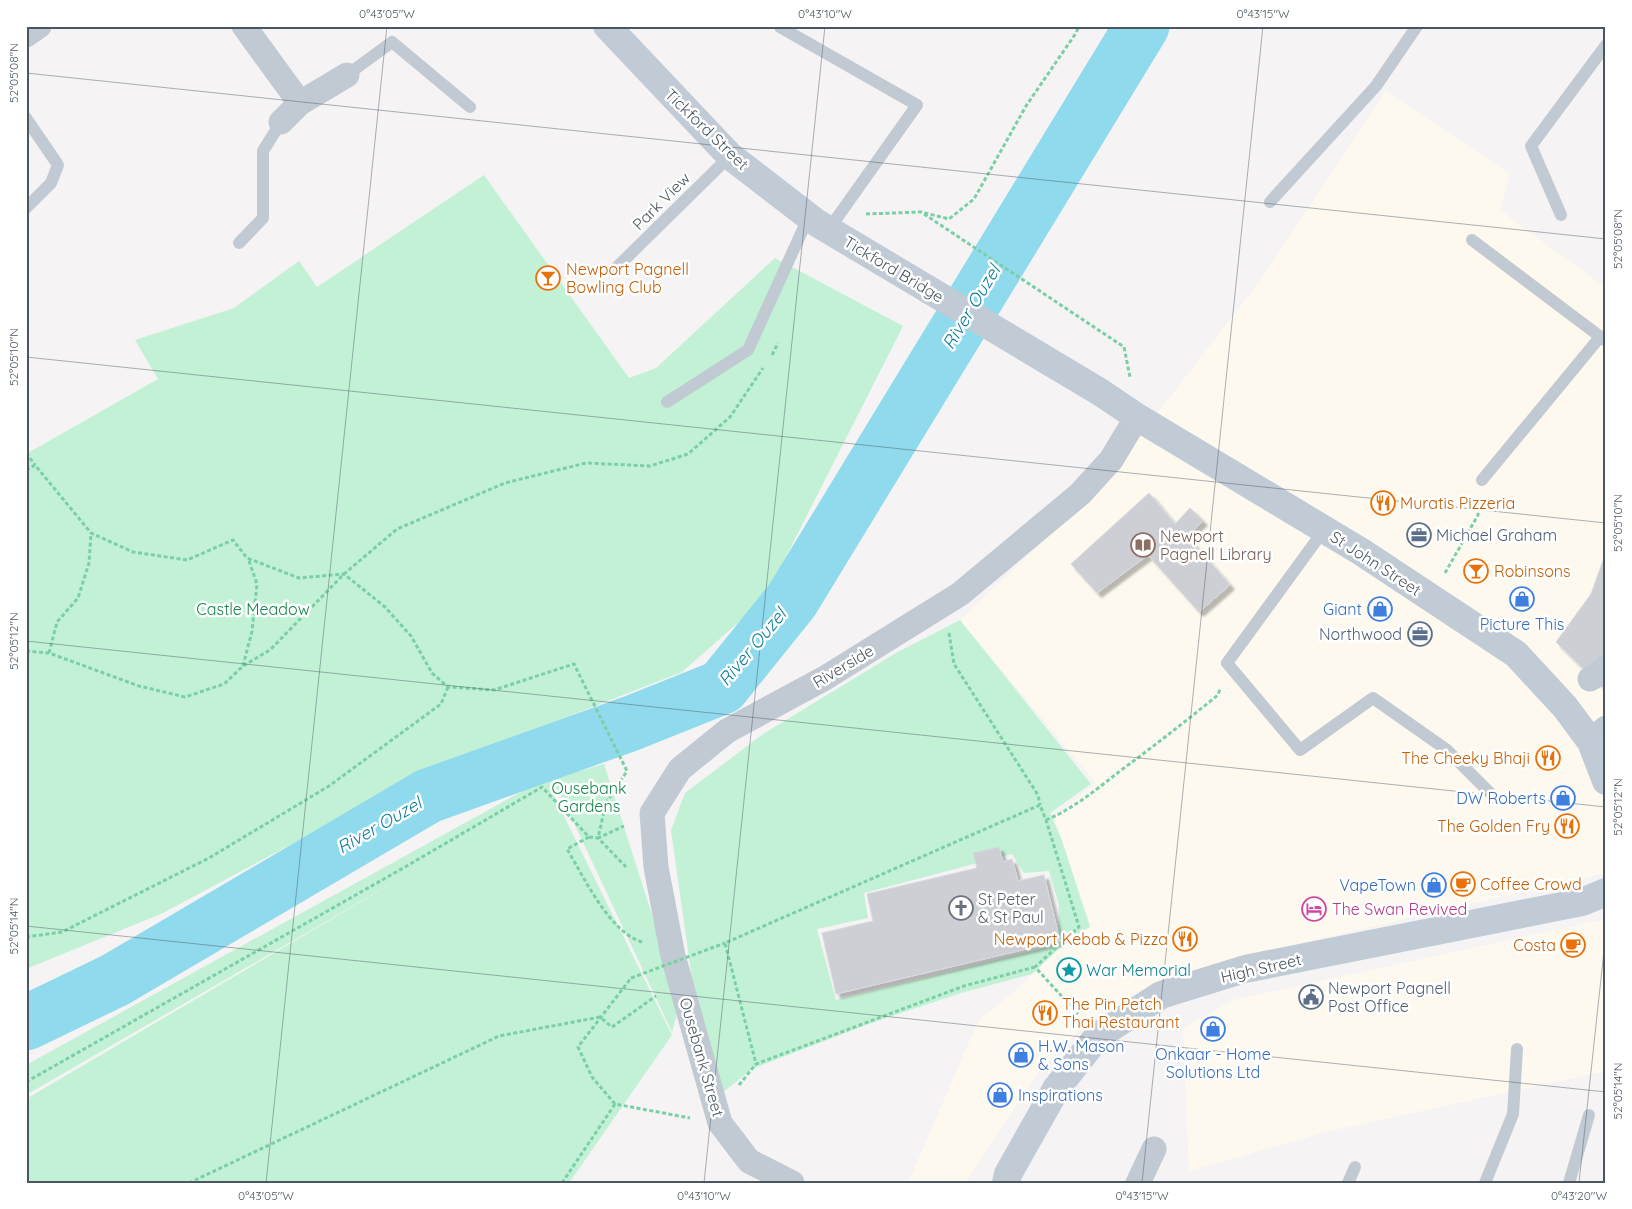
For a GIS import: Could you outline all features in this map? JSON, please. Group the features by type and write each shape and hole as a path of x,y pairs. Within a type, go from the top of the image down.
{"main road":[{"name":"Tickford Street","path":"606,26 730,156 823,223"},
{"name":"Tickford Bridge","path":"823,223 1100,392"},
{"name":"St John Street","path":"1100,392 1137,417 1360,551 1516,654 1565,707 1598,735 1606,781"},
{"name":"High Street","path":"1006,1183 1008,1174 1056,1089 1098,1036 1160,995 1246,969 1582,902 1606,892"}],"street":[{"path":"26,34 39,26"},
{"path":"244,26 300,103"},
{"path":"281,122 300,103 347,76"},
{"name":"Riverside","path":"652,813 680,769 727,730 825,678 960,594 1080,494 1110,460 1137,417"},
{"name":"Ousebank Street","path":"652,813 662,964 720,1123 749,1161 792,1183"},
{"path":"1138,1183 1154,1149"}],"lane":[{"path":"1270,202 1376,86 1417,26"},
{"path":"667,402 748,350 823,223 917,105 780,27"},
{"path":"347,76 392,42 470,107"},
{"path":"1560,215 1531,146 1606,45"},
{"path":"26,118 58,165 51,183 26,208"},
{"path":"239,243 263,218 264,151 281,122"},
{"name":"Park View","path":"614,270 730,156"},
{"path":"1472,240 1603,339 1482,480"},
{"path":"1324,530 1227,663 1300,750 1373,698 1447,750 1495,798"},
{"path":"1485,1183 1513,1114 1517,1050"},
{"path":"1569,1183 1589,1115"},
{"path":"1348,1183 1355,1166"}],"path":[{"path":"823,223 865,214 921,212 949,219 974,199 1026,106 1079,26"},
{"path":"921,212 1124,347"},
{"path":"771,357 776,349 778,340"},
{"path":"26,651 49,653 140,686 185,696 224,684 243,666 270,650 344,574 397,530 505,483 586,463 650,466 688,454 730,417 766,364"},
{"path":"26,453 91,533 133,552 187,560 233,540 248,558 257,584 252,632 243,666"},
{"path":"26,470 35,465"},
{"path":"1431,599 1478,515 1482,480"},
{"path":"49,653 57,622 78,598 89,563 91,533"},
{"path":"248,558 299,578 344,574 385,606 411,636 432,673 448,687 494,690 574,664 627,771 606,803 598,838"},
{"path":"740,1084 756,1064 964,986 1034,967 1079,927 1038,796 954,664 949,634 960,594"},
{"path":"1046,820 1056,816 1097,789 1218,695 1227,663"},
{"path":"26,937 62,932 209,858 329,786 441,704 448,687"},
{"path":"26,1082 542,787 589,837"},
{"path":"720,1123 615,1104 592,1077 578,1047 631,978 725,943 1040,805"},
{"path":"650,945 636,940 608,916 567,849 589,837 598,838 652,813"},
{"path":"725,943 756,1064"},
{"path":"1034,967 1098,1036"},
{"path":"189,1183 499,1036 600,1018 612,1027 657,996"},
{"path":"562,1183 615,1104"}],"shaded area":[{"path":"1386,91 1510,174 1500,210 1606,288 1606,873 1227,960 1144,989 1103,1008 1043,1066 966,1183 908,1183 978,1021 1015,991 1060,949 1091,926 1055,819 1096,783 960,620 1099,489 1262,278"},
{"path":"1606,919 1606,1071 1330,1131 1189,1171 1183,1028 1233,1000"}],"green space":[{"name":"Castle Meadow","path":"484,175 629,378 656,368 775,258 903,326 764,600 682,672 430,770 163,913 26,969 26,454 158,379 135,340 234,308 299,261 317,287"},
{"path":"960,620 1091,784 1050,813 1061,838 1090,927 1070,938 1032,974 961,993 871,1023 752,1069 722,1093 692,979 671,830 685,793 763,734 896,653","holes":["1012,854 1024,873 1049,871 1059,905 1058,939 1044,948 836,1000 817,929 868,918 864,893"]},
{"name":"Ousebank Gardens","path":"604,764 680,1003 672,1032 558,789 552,792 672,1035 569,1183 26,1183 26,1099 410,873 26,1095 26,1065 537,783"}],"building":[{"name":"Newport Pagnell Library","path":"1149,493 1175,524 1190,508 1203,521 1187,536 1230,585 1199,612 1148,555 1097,593 1071,564"},
{"path":"1606,552 1606,691 1556,642 1591,594"},
{"name":"St Peter & St Paul","path":"999,847 1003,862 1012,859 1018,881 1044,875 1060,941 836,994 822,933 873,921 867,894 977,868 973,853"}],"waterway":[{"name":"River Ouzel","path":"26,1023 115,980 428,796 632,723 722,687 792,600 1142,26"}],"place":[{"name":"Newport Pagnell Bowling Club","path":"548,278"},
{"name":"Muratis Pizzeria","path":"1383,503"},
{"name":"Michael Graham","path":"1419,535"},
{"name":"Newport Pagnell Library","path":"1143,545"},
{"name":"Robinsons","path":"1476,571"},
{"name":"Picture This","path":"1522,599"},
{"name":"Giant","path":"1380,609"},
{"name":"Northwood","path":"1420,634"},
{"name":"The Cheeky Bhaji","path":"1548,758"},
{"name":"DW Roberts","path":"1563,798"},
{"name":"The Golden Fry","path":"1567,826"},
{"name":"Coffee Crowd","path":"1463,884"},
{"name":"VapeTown","path":"1434,885"},
{"name":"St Peter & St Paul","path":"961,908"},
{"name":"The Swan Revived","path":"1314,909"},
{"name":"Newport Kebab & Pizza","path":"1185,939"},
{"name":"Costa","path":"1573,945"},
{"name":"War Memorial","path":"1069,970"},
{"name":"Newport Pagnell Post Office","path":"1311,997"},
{"name":"The Pin Petch Thai Restaurant","path":"1045,1013"},
{"name":"Onkaar - Home Solutions Ltd","path":"1213,1029"},
{"name":"H.W. Mason & Sons","path":"1021,1055"},
{"name":"Inspirations","path":"1000,1095"}]}
